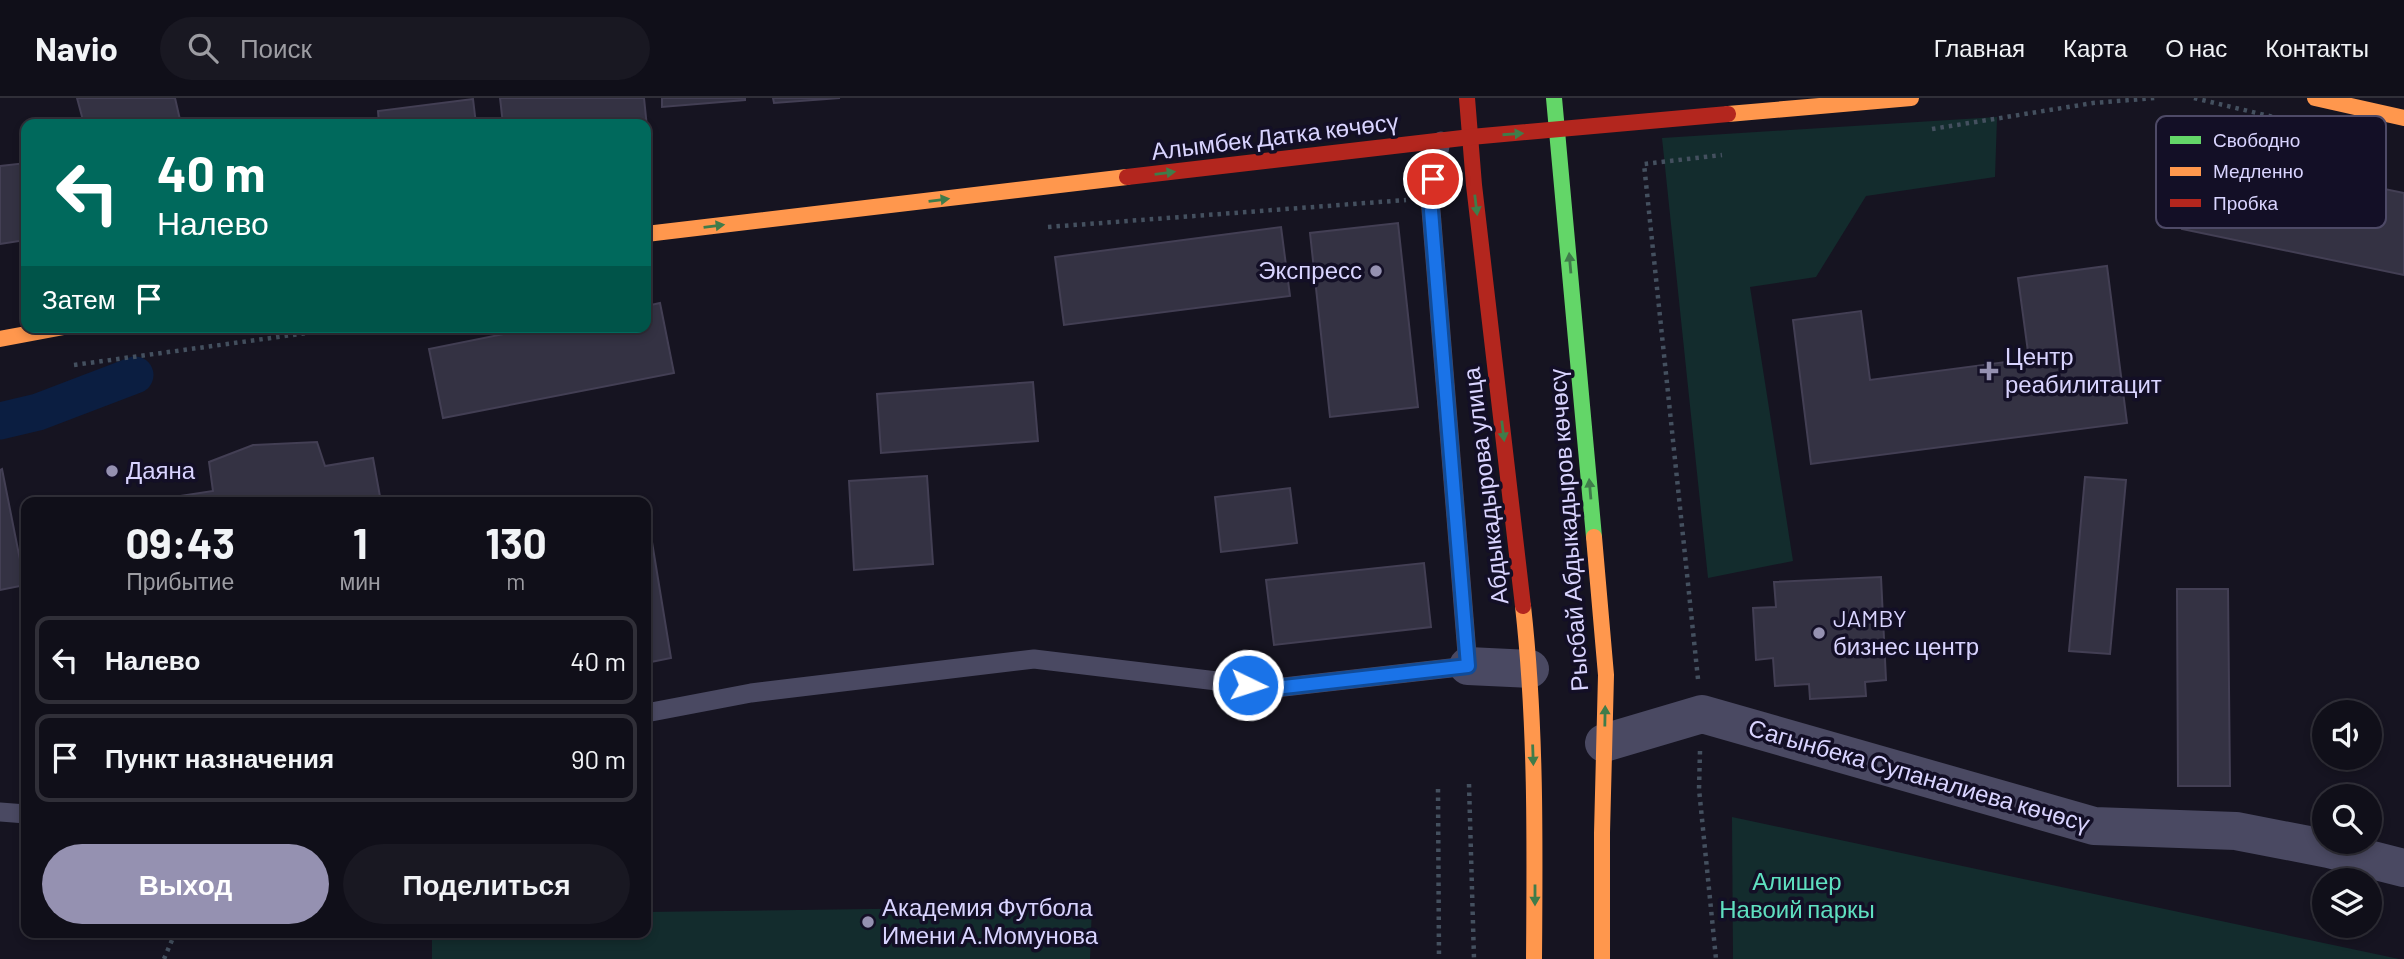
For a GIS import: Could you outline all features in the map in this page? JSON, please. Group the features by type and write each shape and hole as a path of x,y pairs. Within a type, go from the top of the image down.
{"main road":[{"path":"1466,98 1471,137"},
{"name":"Рысбай Абдыкадыров көчөсү","path":"1555,98 1606,675 1602,959"},
{"name":"Алымбек Датка көчөсү","path":"651,233 1471,137 1911,98"},
{"path":"2315,98 2404,118"},
{"name":"Абдыкадырова улица","path":"1471,137 1474,184 1530,669 1535,831 1534,959"},
{"path":"0,339 32,333"}],"street":[{"path":"1468,666 1530,669"},
{"path":"1604,743 1702,714"},
{"name":"Сагынбека Супаналиева көчөсү","path":"1702,714 2094,827 2236,831 2329,849 2404,868"}],"lane":[{"path":"651,712 751,693 1034,659 1275,688 1468,666 1430,198 1441,141"},
{"path":"0,812 21,814"}],"path":[{"path":"1644,164 1702,714 1699,789 1716,959"},
{"path":"69,365 306,333"},
{"path":"1469,784 1474,959"},
{"path":"1438,789 1440,959"},
{"path":"164,959 173,938"}],"green space":[{"path":"1997,117 1995,177 1866,196 1816,277 1750,287 1793,561 1708,578 1662,138"},
{"name":"Алишер Навоий паркы","path":"1732,817 2399,959 1733,959"},
{"name":"Академия Футбола Имени А.Момунова","path":"1092,906 1090,959 432,959 432,938 651,938 651,912"}],"building":[{"path":"77,98 175,98 180,119 83,119"},
{"path":"500,98 644,98 646,119 502,119"},
{"path":"662,98 745,98 745,100 662,107"},
{"path":"773,98 840,98 774,103"},
{"path":"473,99 475,119 379,119 378,111"},
{"path":"21,164 21,241 0,244 0,166"},
{"path":"2386,189 2404,193 2404,275 2182,229 2386,228"},
{"path":"1398,223 1418,407 1330,417 1310,233"},
{"path":"1281,227 1290,296 1064,325 1055,257"},
{"path":"2107,266 2127,423 1811,464 1793,320 1861,311 1870,380 2029,359 2018,278"},
{"path":"660,303 674,373 443,418 429,349 509,333 651,333 651,305"},
{"path":"1033,382 1038,441 881,453 877,394"},
{"path":"317,442 325,466 373,458 380,497 174,497 213,491 209,462 253,445"},
{"path":"2,469 21,565 21,586 0,590"},
{"path":"927,476 933,564 854,570 849,481"},
{"path":"2085,477 2126,480 2110,654 2069,651"},
{"path":"1290,488 1297,543 1221,552 1215,497"},
{"path":"651,542 671,658 651,662"},
{"path":"1424,563 1431,627 1274,645 1266,580"},
{"name":"JAMBY бизнес центр","path":"1881,577 1886,680 1865,682 1866,696 1810,699 1809,684 1775,686 1773,658 1756,660 1753,608 1776,607 1774,582"},
{"path":"2177,589 2228,589 2230,786 2178,786"}],"waterway":[{"path":"0,421 38,412 135,375"}],"traffic: fast":[{"path":"1554,98 1594,537"}],"traffic: slow":[{"path":"1728,114 1911,98"},
{"path":"2315,98 2404,118"},
{"path":"651,233 1127,177"},
{"path":"0,339 32,333"},
{"path":"1594,537 1606,675 1602,959"},
{"path":"1523,606 1532,738 1534,959"}],"traffic: jam":[{"path":"1467,98 1474,185 1523,606"},
{"path":"1127,177 1471,137 1728,114"}],"place":[{"name":"Экспресс","path":"1376,271"},
{"name":"Центр реабилитацит","path":"1989,371"},
{"name":"Даяна","path":"112,471"},
{"name":"JAMBY бизнес центр","path":"1819,633"},
{"name":"Академия Футбола Имени А.Момунова","path":"868,922"}],"route":[{"path":"1248,685 1275,688 1468,666 1430,198 1433,179"}]}
